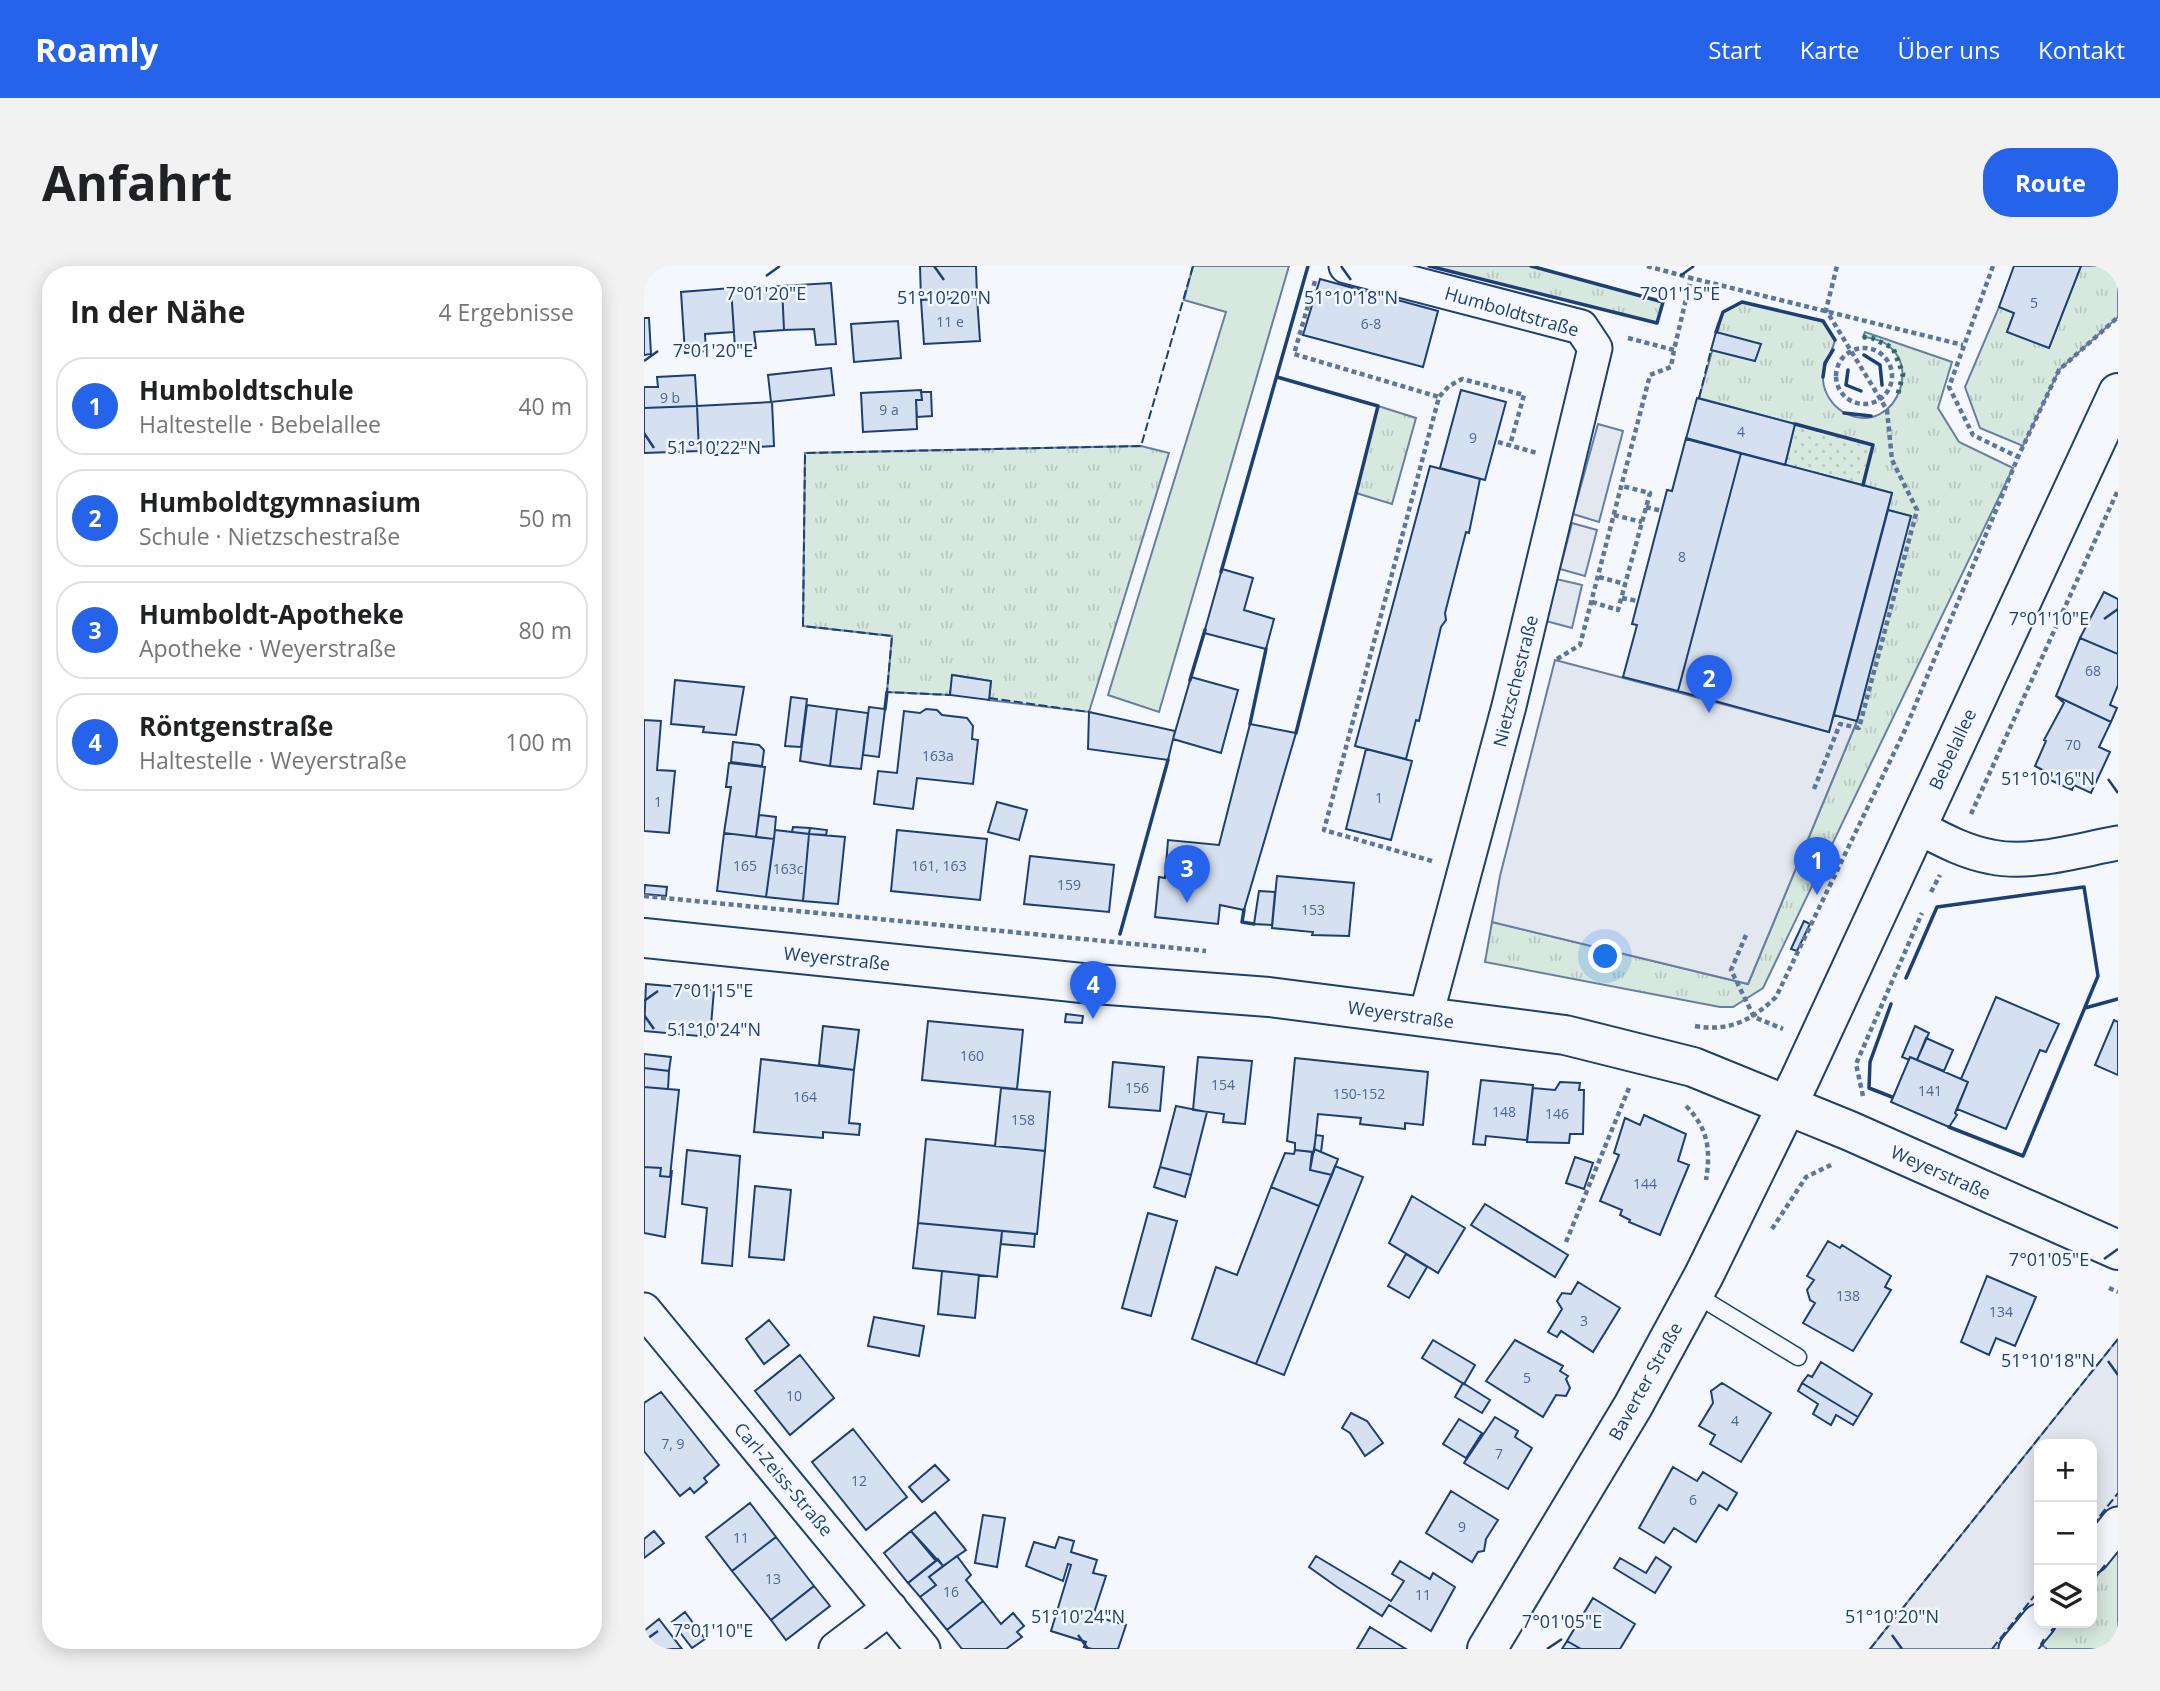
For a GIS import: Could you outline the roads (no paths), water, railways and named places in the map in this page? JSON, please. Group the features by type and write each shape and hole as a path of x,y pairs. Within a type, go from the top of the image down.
{"main road":[{"name":"Bebelallee","path":"1788,1105 2118,393"},
{"name":"Weyerstraße","path":"644,938 1082,983 1279,998 1526,1029 1604,1044 1693,1067 1788,1105 2118,1250"},
{"name":"Baverter Straße","path":"1487,1649 1633,1406 1788,1105"}],"street":[{"name":"Humboldtstraße","path":"1332,270 1581,327 1593,341"},
{"name":"Nietzschestraße","path":"1424,1018 1509,706 1594,359 1593,341"},
{"path":"1916,826 1955,847 1995,858 2021,858 2118,844"},
{"name":"Carl-Zeiss-Straße","path":"644,1310 923,1649"},
{"path":"2097,1550 2118,1524"},
{"path":"836,1649 890,1608"},
{"path":"2016,1649 2034,1627"}],"lane":[{"path":"1693,1293 1798,1357"}],"place":[{"name":"Humboldtgymnasium","path":"1709,713"},
{"name":"Humboldtschule","path":"1817,895"},
{"name":"Humboldt-Apotheke","path":"1187,903"},
{"name":"Röntgenstraße","path":"1093,1019"}]}
